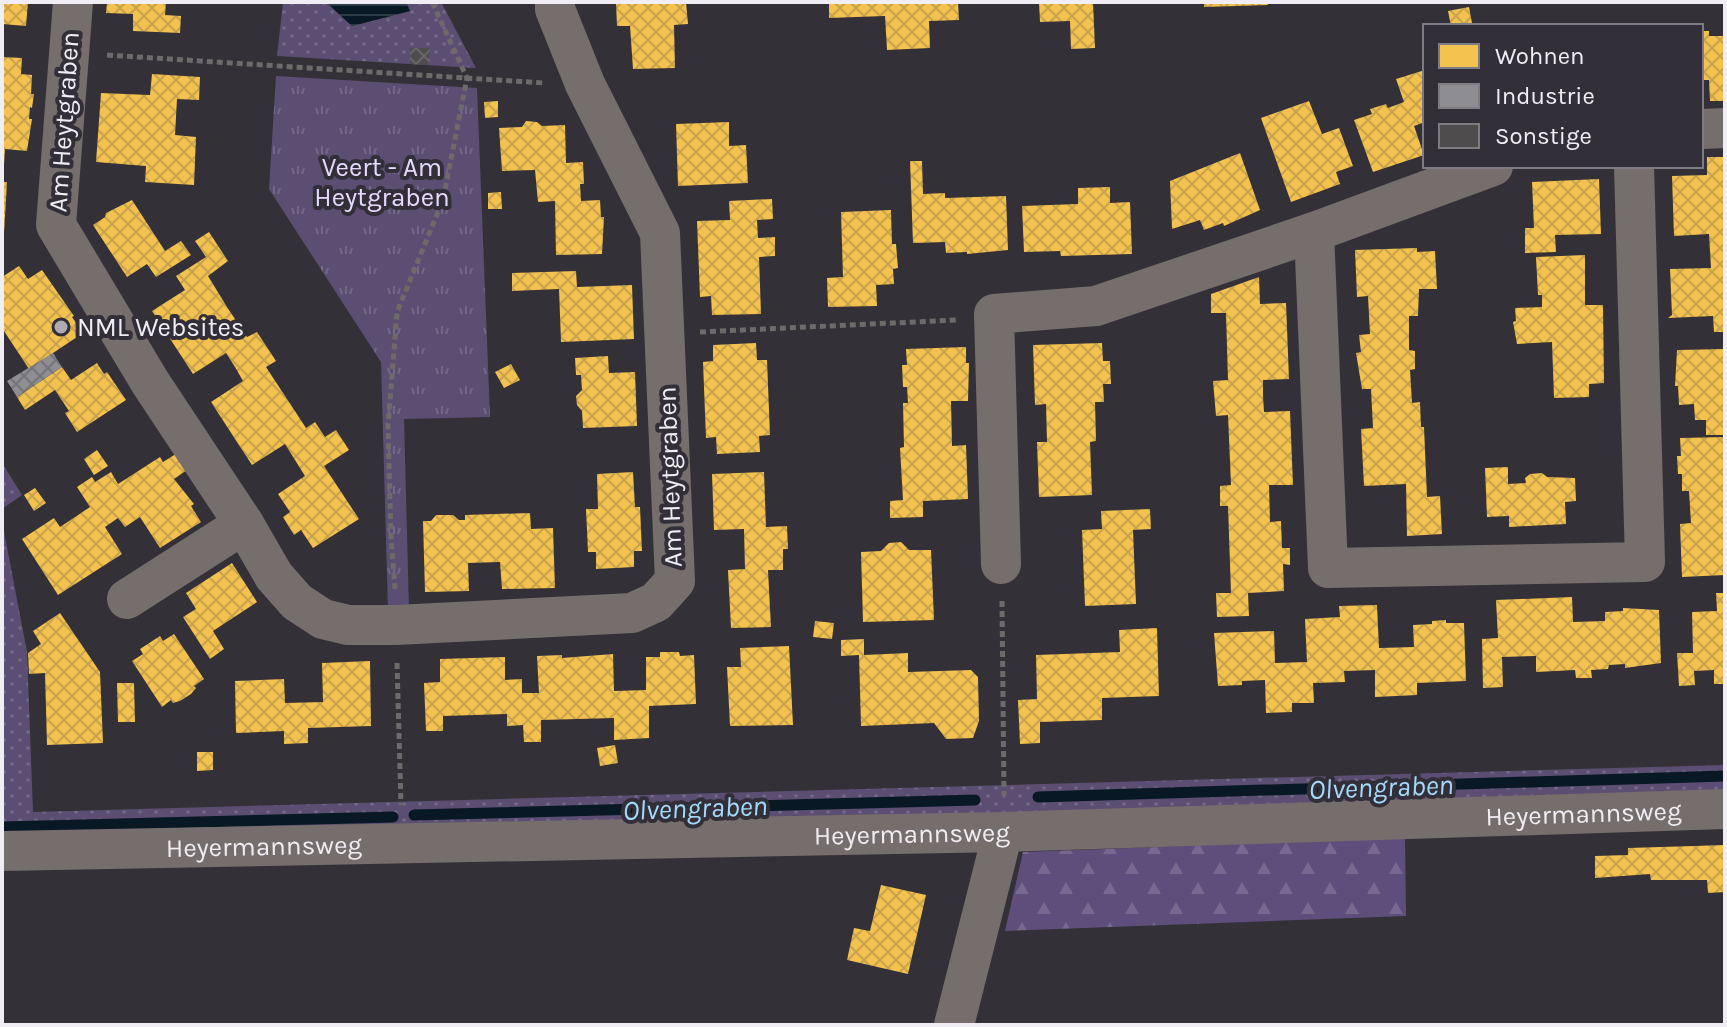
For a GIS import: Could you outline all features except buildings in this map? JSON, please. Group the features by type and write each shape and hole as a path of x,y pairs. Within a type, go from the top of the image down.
{"street":[{"name":"Am Heytgraben","path":"73,2 56,225 150,382 244,524 274,576 297,602 323,619 348,625 632,613 656,602 675,581 660,233 585,84 555,9 555,2"},
{"path":"1703,129 1725,128"},
{"path":"1001,564 994,314 1096,306 1314,232 1488,168"},
{"path":"1314,232 1328,568 1645,562 1634,168"},
{"path":"127,599 244,524"},
{"name":"Heyermannsweg","path":"2,851 1003,832 1725,809"},
{"path":"954,1025 1003,832"}],"path":[{"path":"403,844 388,426 397,312 443,200 467,78 432,2"},
{"path":"70,49 95,54 585,84"},
{"path":"665,332 971,320 994,314"},
{"path":"1001,564 1003,832"}],"green space":[{"path":"283,2 326,2 352,26 410,11 406,2 441,2 476,68 277,56"},
{"name":"Veert - Am Heytgraben","path":"276,76 477,88 490,417 404,419 409,609 388,610 381,362 269,189"},
{"path":"2,463 22,495 2,509"},
{"path":"2,521 27,652 33,812 1725,765 1725,791 1018,818 2,837"},
{"path":"1405,838 1406,916 1005,931 1023,852"}],"water":[{"path":"326,2 406,2 410,11 352,26"}],"waterway":[{"name":"Olvengraben","path":"1038,797 1725,776"},
{"name":"Olvengraben","path":"414,815 975,800"},
{"name":"Olvengraben","path":"2,827 393,817"}],"place":[{"name":"NML Websites","path":"61,327"}]}
